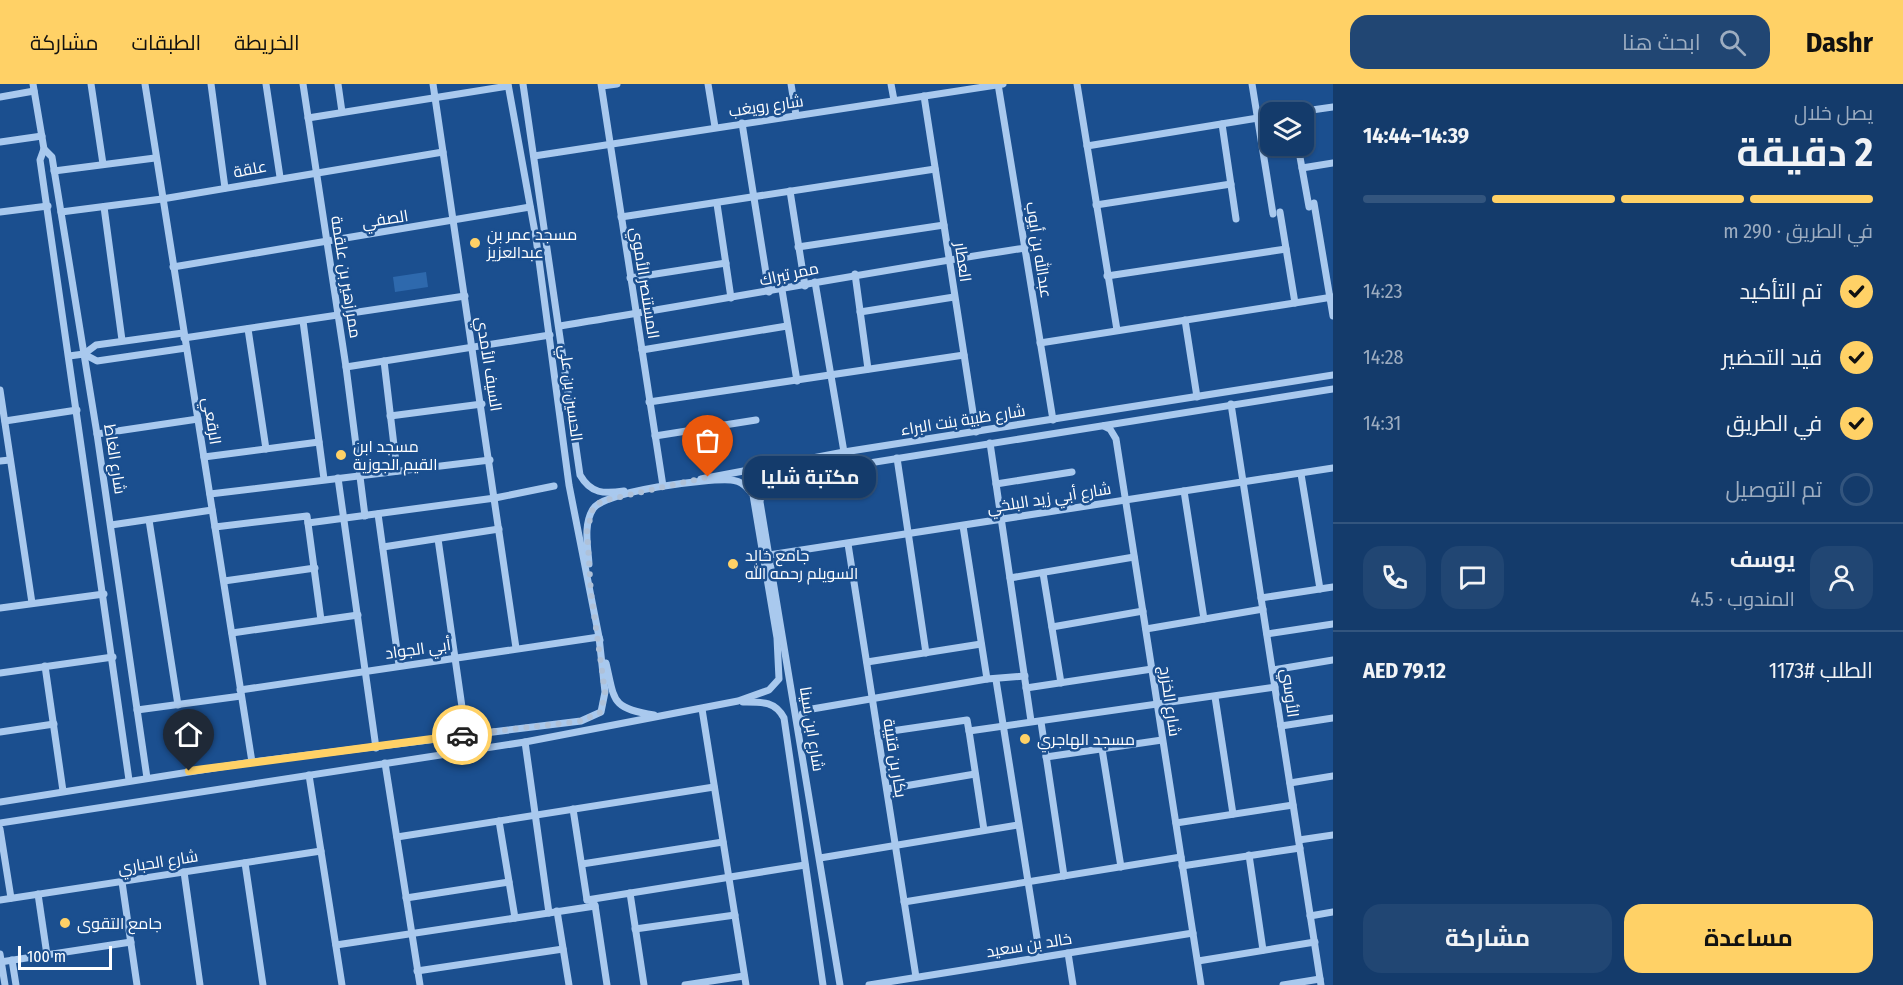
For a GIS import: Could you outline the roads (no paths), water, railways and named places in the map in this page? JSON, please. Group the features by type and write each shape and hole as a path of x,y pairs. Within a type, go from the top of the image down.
{"street":[{"path":"91,84 103,164"},
{"name":"الرقعي","path":"145,84 252,762"},
{"path":"211,84 225,188"},
{"path":"266,84 280,177"},
{"name":"ممر زهير بن علقمة","path":"303,84 346,367 365,516"},
{"path":"338,84 342,112"},
{"name":"السيف الأمدي","path":"433,84 474,348 516,648"},
{"name":"الحسين بن علي","path":"523,84 580,475 587,486 598,492"},
{"path":"602,85 617,84"},
{"path":"708,84 715,127"},
{"path":"791,84 796,115"},
{"path":"891,84 894,100"},
{"path":"932,84 934,94"},
{"name":"عبدالله بن أيوب","path":"998,84 1053,420"},
{"name":"شارع رويغب","path":"534,156 1003,84"},
{"path":"1077,84 1117,330"},
{"path":"1252,84 1295,303"},
{"path":"308,118 508,85"},
{"name":"الحسين بن علي","path":"466,735 581,721 593,717 604,706 599,637 569,484 550,335 508,85"},
{"name":"المستنصر الأموي","path":"602,85 663,486"},
{"path":"0,97 34,88"},
{"name":"شارع الغاط","path":"34,88 44,149 40,160 129,780"},
{"name":"العطار","path":"924,96 976,432"},
{"path":"1314,110 1333,107"},
{"path":"1087,146 1258,118"},
{"path":"742,123 769,292"},
{"path":"1222,124 1236,219"},
{"path":"0,142 42,136"},
{"name":"شارع الغاط","path":"44,149 52,157 98,434 147,778"},
{"name":"علقة","path":"61,212 162,199 280,177 443,152"},
{"path":"1300,156 1332,297 1333,316"},
{"path":"54,171 155,158"},
{"path":"1302,168 1333,163"},
{"path":"621,217 935,169"},
{"path":"1096,205 1231,184"},
{"path":"790,191 804,286"},
{"path":"717,204 731,298"},
{"path":"0,212 48,206"},
{"path":"104,207 122,340"},
{"name":"الصفي","path":"173,267 453,222 530,207"},
{"path":"798,247 944,225"},
{"name":"ممر تبراك","path":"560,326 783,290 855,274 1025,248"},
{"path":"1107,276 1286,249"},
{"path":"630,278 726,263"},
{"path":"855,274 868,369"},
{"path":"815,282 844,452"},
{"path":"783,290 797,381"},
{"path":"69,356 84,354 96,345 122,340 248,329 465,296"},
{"path":"860,312 954,297"},
{"path":"1040,343 1332,297"},
{"path":"1185,320 1197,397"},
{"path":"303,321 324,479"},
{"path":"642,350 787,326"},
{"path":"248,329 266,449"},
{"path":"346,367 550,335"},
{"path":"84,354 97,361 186,348"},
{"path":"649,402 831,377 868,369 964,355"},
{"path":"384,361 397,471"},
{"name":"شارع ظبية بنت البراء","path":"598,492 610,493 663,486 844,452 1333,375"},
{"name":"شارع ظبية بنت البراء","path":"769,479 1333,389"},
{"path":"0,390 32,603"},
{"path":"390,416 482,404"},
{"name":"الأوسي","path":"1231,404 1321,982"},
{"path":"5,421 77,410"},
{"path":"98,434 198,419"},
{"path":"655,436 756,420"},
{"path":"1116,440 1118,431 1124,423"},
{"path":"1104,426 1113,432 1116,440"},
{"name":"شارع الخزرج","path":"1116,440 1201,985"},
{"path":"204,457 319,442"},
{"path":"990,443 1031,721"},
{"path":"897,458 926,652"},
{"path":"0,461 10,460"},
{"path":"210,494 490,460"},
{"name":"شارع أبي زيد البلخي","path":"769,555 1333,468"},
{"path":"996,484 1072,472"},
{"path":"1301,474 1320,589"},
{"path":"338,477 376,748"},
{"name":"شارع ابن سينا","path":"769,479 762,489 760,502 840,985"},
{"path":"0,823 525,742 738,701 769,690 779,679 780,668 753,495 744,483 732,480 663,486 602,501 593,508 587,531 591,593"},
{"path":"214,527 365,516 495,498 554,486"},
{"path":"1184,491 1204,619"},
{"path":"111,525 212,510"},
{"path":"378,514 399,666"},
{"path":"308,519 321,620"},
{"path":"149,520 177,705"},
{"path":"963,526 987,679"},
{"path":"384,547 499,529"},
{"path":"0,802 252,762 466,735 457,657 438,539"},
{"name":"بكار بن قتيبة","path":"848,544 916,977"},
{"path":"1010,578 1134,557"},
{"path":"224,581 315,568"},
{"path":"1043,573 1060,683"},
{"path":"1261,598 1333,587"},
{"path":"0,608 104,594"},
{"path":"1146,628 1263,609"},
{"path":"1052,627 1143,611"},
{"path":"232,633 358,615"},
{"path":"1267,634 1333,624"},
{"path":"599,637 616,701 626,710 659,716"},
{"name":"أبي الجواد","path":"138,711 366,671 599,637"},
{"path":"867,662 981,644"},
{"path":"0,673 113,657"},
{"path":"1273,670 1333,660"},
{"path":"45,666 63,791"},
{"path":"1026,688 1152,669"},
{"path":"798,725 802,714 808,710 987,679 1025,676"},
{"path":"996,680 1040,957"},
{"path":"969,731 1275,687"},
{"path":"1215,696 1233,814"},
{"name":"شارع ابن سينا","path":"738,701 771,703 779,709 784,718 823,985"},
{"path":"702,709 746,985"},
{"path":"1281,726 1333,718"},
{"path":"878,733 967,720 984,830"},
{"path":"1041,722 1064,876"},
{"path":"0,732 54,724"},
{"path":"1046,758 1162,740"},
{"path":"525,742 535,815 569,985"},
{"path":"1102,748 1121,867"},
{"path":"385,763 420,985"},
{"path":"887,789 975,774"},
{"path":"309,775 342,985"},
{"path":"1290,783 1333,776"},
{"path":"397,837 714,787"},
{"path":"1176,823 1293,805"},
{"path":"573,809 587,900 595,906 607,985"},
{"path":"499,821 515,918"},
{"path":"820,858 1018,825"},
{"path":"800,831 814,828"},
{"path":"0,829 11,898"},
{"path":"1182,866 1249,855 1333,835"},
{"path":"582,864 723,842"},
{"name":"شارع الحباري","path":"0,900 321,851"},
{"path":"1249,855 1263,950"},
{"path":"904,902 1181,857"},
{"path":"245,863 263,985"},
{"path":"587,900 805,865"},
{"path":"184,872 200,985"},
{"path":"123,882 137,985"},
{"path":"406,898 509,882"},
{"path":"630,893 644,985"},
{"path":"38,894 46,955"},
{"path":"336,945 595,906"},
{"path":"1311,916 1333,912"},
{"path":"635,929 735,915"},
{"name":"خالد بن سعيد","path":"869,985 1193,933"},
{"path":"5,985 0,960 131,942"},
{"path":"1197,961 1315,942"},
{"path":"417,971 563,949"},
{"path":"1068,953 1073,985"},
{"path":"12,960 16,985"},
{"path":"838,975 849,985"},
{"path":"685,985 744,976"},
{"path":"1283,985 1321,982"}],"place":[{"name":"مسجد عمر بن عبدالعزيز","path":"475,243"},
{"name":"مسجد ابن القيم الجوزية","path":"341,455"},
{"name":"مكتبة شليا","path":"708,477"},
{"name":"جامع خالد السويلم رحمه الله","path":"733,564"},
{"name":"مسجد الهاجري","path":"1025,739"},
{"name":"جامع التقوى","path":"65,923"}]}
